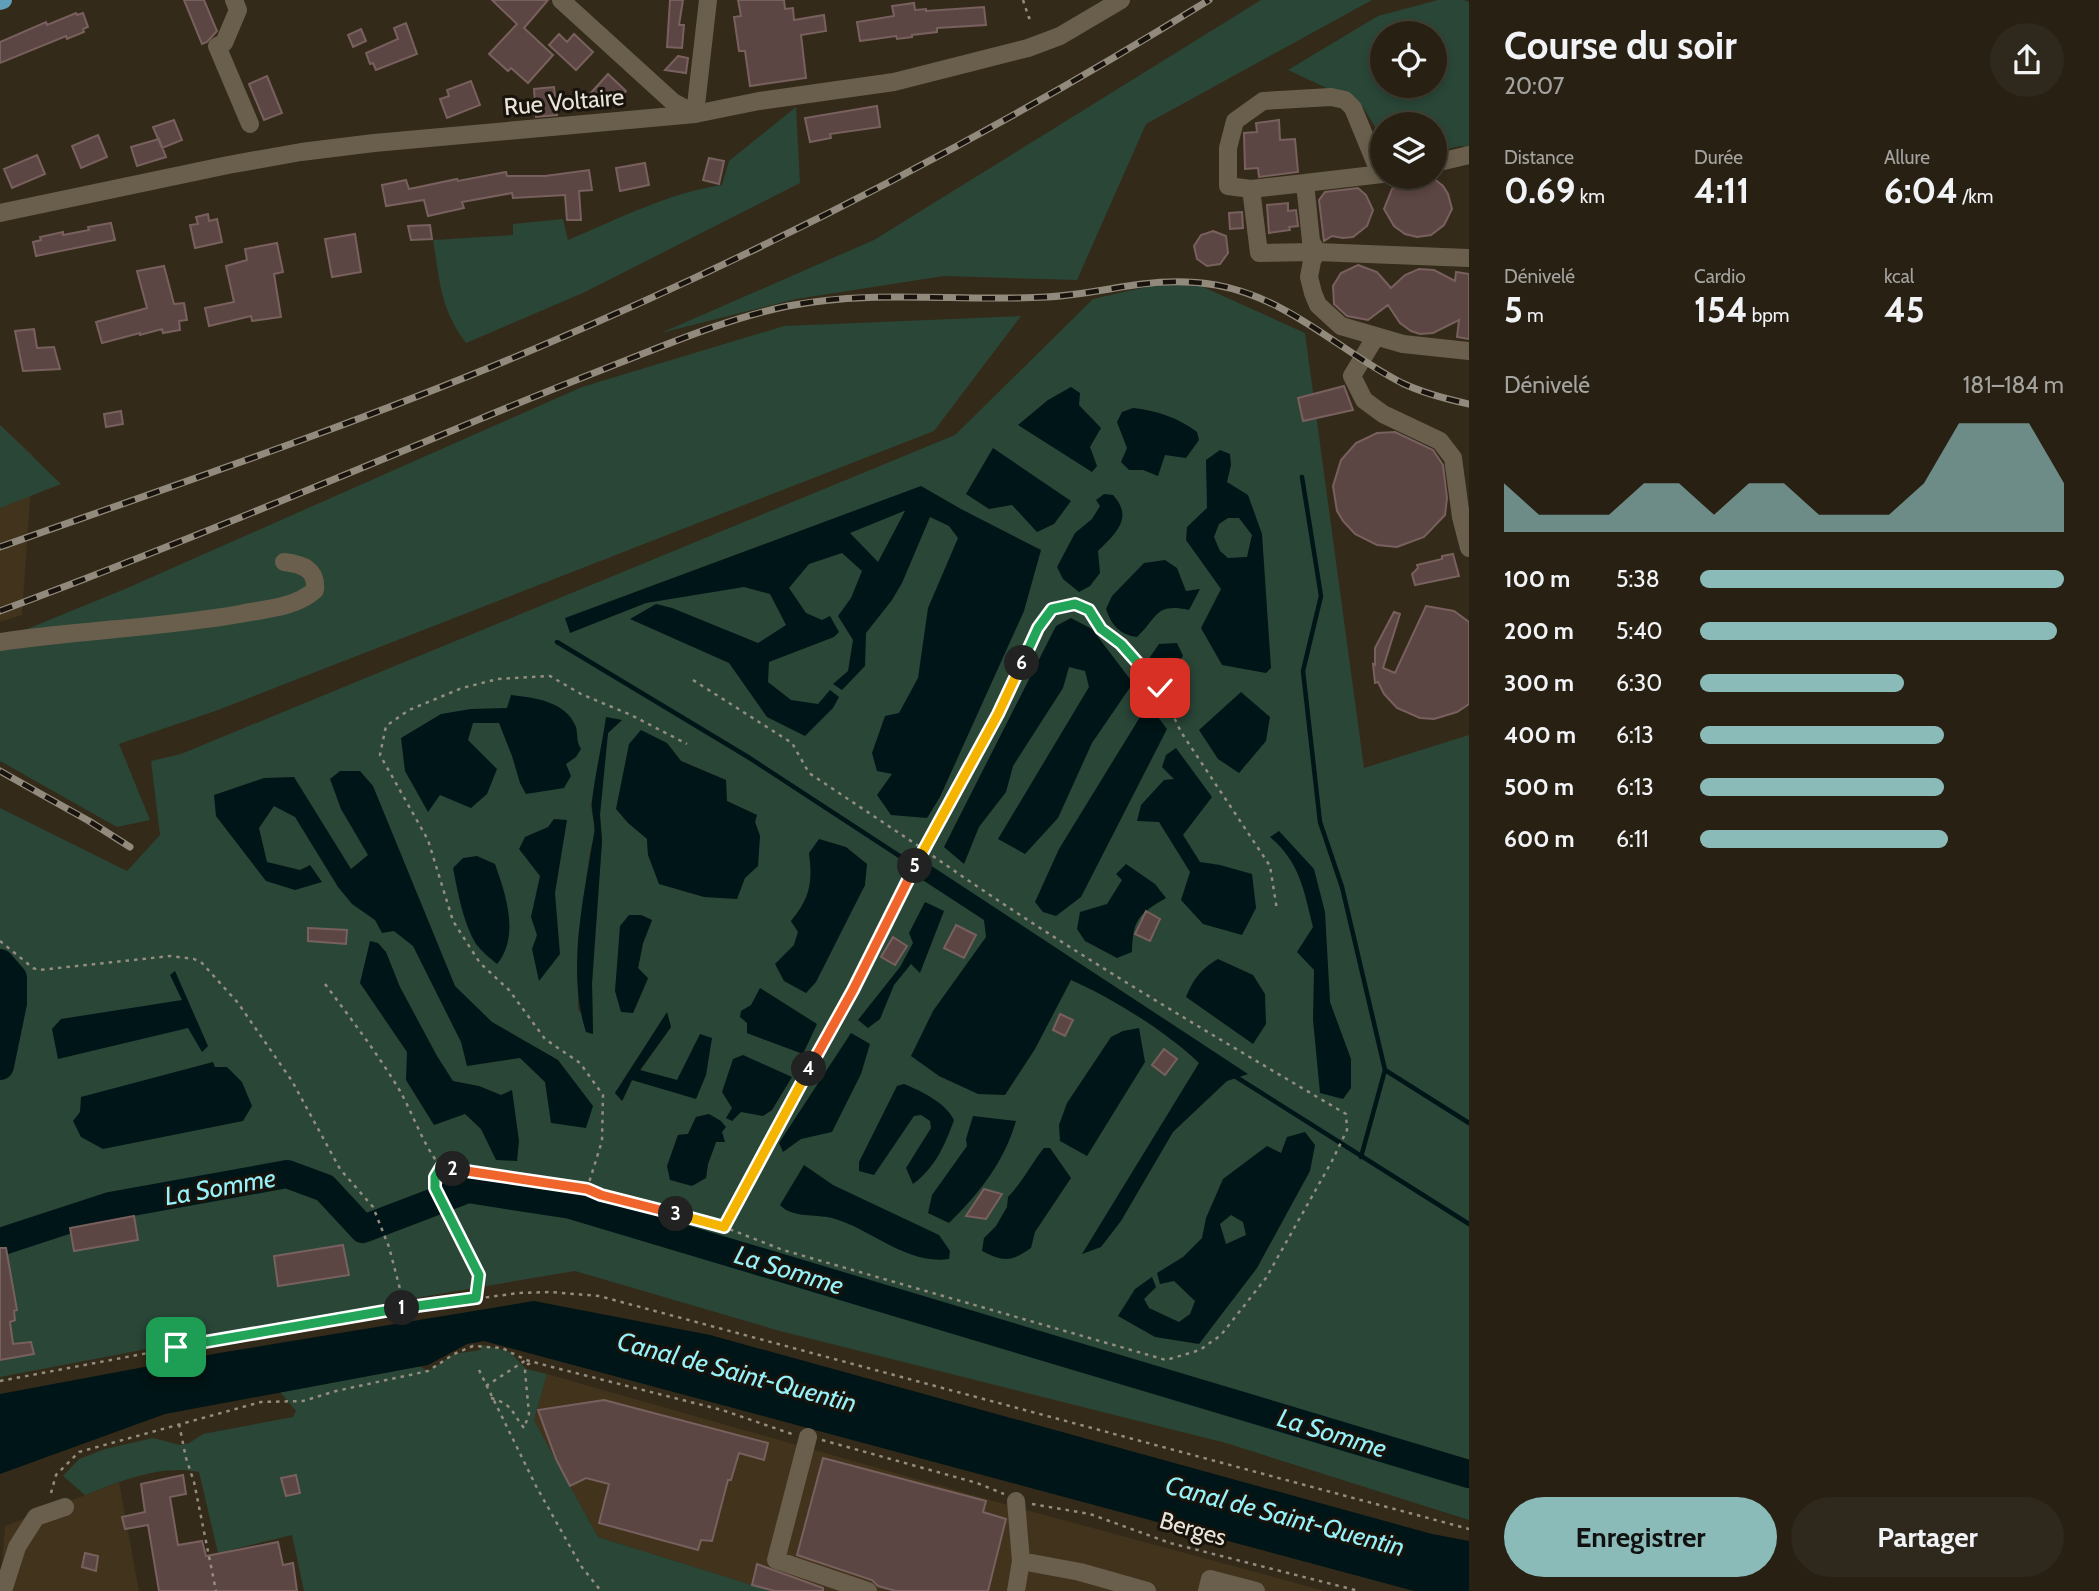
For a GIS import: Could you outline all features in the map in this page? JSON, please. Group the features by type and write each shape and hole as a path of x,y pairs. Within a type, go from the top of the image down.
{"street":[{"path":"234,0 238,10 224,43 217,46 250,124"},
{"path":"561,0 673,102 695,114 708,0"},
{"name":"Rue Voltaire","path":"0,213 301,152 695,114 759,101 894,82 1028,48 1060,36 1121,0"},
{"path":"1370,148 1353,108 1345,100 1331,97 1263,101 1235,121 1228,148 1227,186 1251,189 1370,175"},
{"path":"1447,160 1469,155"},
{"path":"1304,183 1311,241 1317,252"},
{"path":"1251,189 1259,253 1317,252 1469,258"},
{"path":"1317,252 1309,277 1318,305 1341,326 1403,344 1469,351"},
{"path":"1376,336 1352,376 1364,400 1384,414 1440,441 1461,457 1461,517 1469,548"},
{"path":"0,642 200,621 285,606 306,598 315,590 316,581 310,570 298,564 284,562"},
{"path":"808,1437 776,1560 868,1591"},
{"path":"1016,1502 1021,1561 1016,1591"},
{"path":"3,1591 18,1548 36,1517 65,1507"},
{"path":"1021,1561 1080,1572 1147,1591"},
{"path":"1207,1591 1210,1579 1256,1591"}],"path":[{"path":"1023,0 1029,18 1033,17"},
{"path":"724,1227 777,1124 853,990 923,849 998,714 1038,628 1052,609 1075,604 1089,610 1101,629 1121,644 1160,688 1181,732 1270,866 1277,910"},
{"path":"587,1189 602,1141 603,1095 580,1063 545,1039 509,990 480,963 453,921 428,840 380,755 386,726 409,710 462,688 498,679 550,676 581,694 631,715 687,744"},
{"path":"325,984 384,1064 411,1110 430,1154 441,1167 587,1189 724,1227 783,1250 1166,1360 1200,1350 1221,1335 1266,1278 1336,1153 1347,1130 1346,1114 1102,968 1000,903 810,773 793,743 693,680"},
{"path":"0,941 39,970 171,957 194,958 202,964 238,1003 292,1081 340,1169 373,1207 389,1247 405,1308"},
{"path":"441,1167 435,1177 435,1188 479,1275 476,1298"},
{"path":"0,1381 264,1331 405,1308 476,1298 550,1292 616,1299 1469,1528"},
{"path":"47,1513 56,1475 79,1452 261,1402 303,1401 428,1371 454,1354 473,1346 492,1346 536,1363"},
{"path":"486,1386 526,1360"},
{"path":"491,1398 505,1402 514,1410 517,1420 524,1428 529,1414 525,1371 528,1364 536,1363"},
{"name":"Berges","path":"536,1363 722,1410 779,1431 977,1483 999,1491 1016,1502 1090,1514 1170,1542 1359,1591"},
{"path":"479,1370 536,1486 581,1566 601,1591"},
{"path":"179,1424 216,1591"}],"shaded area":[{"path":"0,425 33,455 22,615 0,622"},
{"path":"547,1374 1008,1505 1325,1591 771,1591 598,1537 534,1420"},
{"path":"119,1482 139,1591 0,1591 5,1526"}],"green space":[{"path":"1261,0 1372,0 1146,124 1077,280 944,276 796,299 661,333 874,240"},
{"path":"1438,0 1469,2 1469,147 1447,149 1447,112 1370,112 1370,119 1361,104 1288,70 1378,16"},
{"path":"796,107 800,183 585,292 466,343 457,330 446,306 433,240 513,235 513,224 563,219 568,240 663,200 722,185 729,161"},
{"path":"1159,284 1201,286 1305,333 1364,768 1469,735 1469,1520 1226,1443 780,1331 575,1271 404,1300 0,1377 0,808 127,871 160,835 151,761 181,754 955,435 1093,299","holes":["607,717 621,721 608,733 602,773 602,841 592,983 593,1033 578,1009 578,940 595,831 591,805","667,743 681,761 725,780 726,801 757,815 755,822 760,836 745,878 648,855 647,839","809,853 865,885 840,931 776,964 794,945 798,932 791,921 806,897 811,873","641,915 652,920 638,968 648,979 633,1013","667,1013 671,1027 640,1071 677,1080 688,1063 695,1043 696,1098 632,1080 623,1100 615,1093","747,1022 803,1053 747,1033","709,1114 716,1142 706,1178 667,1167 678,1135 688,1134 696,1117"]},
{"path":"1021,316 934,431 218,710 119,744 150,820 117,827 0,761 0,640 125,589 582,387 784,326"},
{"path":"0,425 61,484 0,508"},
{"path":"483,1345 510,1352 526,1369 547,1374 534,1420 598,1537 771,1591 304,1591 292,1535 218,1553 199,1472 156,1472 127,1479 85,1495 63,1476 79,1459 105,1449 153,1438 180,1445 203,1434 293,1417 296,1411 280,1392 411,1367 419,1366 428,1371 454,1354 480,1350"}],"water":[{"path":"1071,387 1080,393 1079,405 1101,428 1090,447 1097,466 1092,472 1018,425 1048,400"},
{"path":"1133,408 1175,419 1197,432 1199,440 1186,458 1165,455 1158,476 1143,470 1129,470 1121,462 1127,448 1117,422 1122,412"},
{"path":"993,448 1071,501 1054,524 1037,532 1012,505 989,509 966,494"},
{"path":"1220,450 1230,454 1231,465 1227,482 1248,495 1262,534 1271,668 1266,673 1222,665 1201,628 1221,589 1186,540 1187,527 1207,508 1206,460","holes":["1228,518 1239,518 1252,535 1247,557 1228,558 1220,551 1214,537 1219,524"]},
{"path":"921,486 1041,550 1024,611 940,797 927,818 891,815 877,795 892,774 877,771 872,753 885,716 899,713 918,678 928,608 958,538 949,526 930,517 902,583 866,633 865,666 842,690 833,684 848,671 853,640 838,616 851,598 862,571 842,553 809,564 789,588 806,613 822,620 830,616 839,632 834,637 769,662 768,682 791,700 818,704 830,690 839,697 833,708 805,736 767,717 729,663 630,619 656,604 758,643 786,625 770,594 744,587 646,603 570,633 565,618","holes":["905,511 878,562 850,533"]},
{"path":"1104,494 1113,495 1119,503 1122,518 1116,531 1098,551 1100,573 1090,586 1079,592 1063,579 1057,567 1075,533 1092,519 1100,506 1096,500"},
{"path":"1165,560 1177,568 1186,591 1200,589 1189,610 1163,610 1137,637 1121,631 1106,609 1112,596 1144,563"},
{"path":"1071,618 1092,629 1133,683 1092,743 1058,818 1025,854 998,839 1089,687 1085,671 1069,667 1063,688 1013,766 1006,792 979,827 964,864 944,847 1056,626"},
{"path":"1177,643 1183,656 1170,674 1165,675 1153,670 1150,657 1159,644"},
{"path":"1241,692 1270,717 1266,741 1239,773 1218,759 1199,730"},
{"path":"511,695 549,702 565,711 571,718 581,749 576,757 566,764 571,776 564,788 526,794 499,723 473,723 468,740 497,769 487,794 471,808 440,795 428,812 405,771 401,738 441,714 471,709 507,708"},
{"path":"1148,704 1167,729 1081,897 1056,916 1043,912 1035,902 1059,849"},
{"path":"606,717 622,720 608,733 600,815 602,841 592,983 593,1034 586,1032 580,1009 577,959 594,830 592,802"},
{"path":"641,730 667,743 681,761 726,780 727,801 757,815 755,822 760,836 758,866 745,878 737,899 704,897 659,884 648,855 647,839 616,809 629,744"},
{"path":"1176,748 1212,797 1183,835 1200,862 1252,874 1256,908 1242,935 1203,924 1181,900 1190,872 1159,822 1137,821 1141,805 1164,780 1174,779 1162,767 1166,755"},
{"path":"340,771 360,771 373,786 455,986 492,1022 558,1060 593,1106 586,1128 551,1123 545,1082 520,1058 467,1066 461,1042 413,946 394,931 382,933 375,920 352,904 338,887 295,817 274,806 259,828 267,862 300,870 310,865 322,882 295,890 266,881 216,816 214,795 264,778 294,777 351,869 368,855 341,809 330,779"},
{"path":"554,819 567,820 555,893 560,954 539,981 532,949 537,935 531,917 540,876 519,849 525,837 548,827"},
{"path":"1279,831 1314,869 1325,912 1330,1002 1351,1059 1351,1088 1343,1099 1320,1093 1313,1020 1314,970 1297,952 1313,927 1294,867 1270,837"},
{"path":"819,839 846,847 867,864 865,885 816,982 806,993 784,981 775,964 794,945 798,932 791,921 809,890 809,853"},
{"path":"477,856 495,864 507,902 508,941 497,964 480,949 471,936 453,868 463,858"},
{"path":"1126,864 1155,884 1166,898 1139,919 1134,932 1132,952 1117,958 1085,941 1077,929 1080,912 1107,904 1122,880 1116,874"},
{"path":"930,865 1248,1074 1227,1081 1173,1132 1121,1221 1101,1247 1082,1254 1199,1063 1171,1039 1138,1017 1071,980 1035,1049 1005,1095 978,1094 939,1076 911,1056 933,1011 986,937 984,920 918,877"},
{"path":"925,902 944,911 920,973 911,964 894,985 880,1019 868,1028 858,1020 900,967 913,943 909,933"},
{"path":"629,915 641,915 652,920 643,943 638,968 648,978 633,1013 621,1012 615,991 620,926"},
{"path":"370,941 378,943 386,952 400,987 453,1081 479,1086 501,1095 512,1090 519,1141 517,1161 496,1160 481,1129 465,1114 434,1125 406,1080 407,1052 360,983"},
{"path":"1218,959 1253,975 1265,994 1266,1024 1253,1044 1186,997 1199,975"},
{"path":"175,971 208,1046 202,1052 188,1028 58,1059 52,1029 61,1019 182,1000 170,975"},
{"path":"760,988 817,1024 803,1054 747,1033 747,1023 740,1017 741,1011 751,1005"},
{"path":"667,1012 671,1027 640,1070 677,1080 700,1034 712,1038 706,1075 696,1099 632,1080 622,1101 615,1093"},
{"path":"1139,1028 1145,1062 1087,1156 1060,1141 1059,1125 1067,1103 1111,1037"},
{"path":"851,1033 870,1044 861,1074 832,1132 801,1139 783,1152 779,1143"},
{"path":"743,1055 792,1077 772,1110 763,1116 741,1112 732,1121 726,1118 732,1108 722,1092 733,1059"},
{"path":"213,1062 215,1067 227,1067 242,1082 252,1106 243,1121 103,1149 81,1137 73,1121 80,1112 81,1097"},
{"path":"904,1084 939,1103 954,1120 938,1155 921,1178 913,1184 906,1168 931,1128 930,1121 921,1115 914,1116 874,1175 859,1171 859,1162 897,1086"},
{"path":"709,1114 726,1127 722,1132 725,1142 716,1142 706,1178 692,1186 670,1180 667,1166 678,1135 688,1134 696,1117"},
{"path":"973,1116 1016,1121 997,1164 970,1201 949,1223 928,1213 932,1195 967,1146 966,1139"},
{"path":"1305,1132 1315,1145 1310,1171 1257,1268 1199,1344 1155,1337 1118,1316 1135,1289 1152,1277 1156,1287 1144,1299 1149,1308 1179,1322 1190,1314 1195,1301 1174,1281 1160,1284 1157,1273 1183,1257 1202,1238 1206,1218 1223,1179 1267,1146 1281,1153 1287,1137","holes":["1231,1215 1243,1222 1246,1235 1226,1244 1220,1224"]},
{"path":"1044,1148 1050,1148 1071,1178 1035,1232 1031,1248 1007,1259 982,1251 984,1238 996,1226 1007,1207 1008,1197"},
{"path":"804,1165 833,1185 939,1235 950,1251 949,1259 918,1257 847,1223 832,1218 797,1214 785,1209 780,1205"},
{"name":"Canal de Saint-Quentin","path":"534,1301 710,1335 1432,1534 1469,1541 1469,1591 1414,1591 484,1341 467,1344 428,1365 165,1414 0,1474 0,1394 219,1353"}],"building":[{"path":"184,0 204,0 217,31 207,42 202,44"},
{"path":"492,0 548,0 524,28 553,55 528,83 511,68 508,71 489,54 517,24"},
{"path":"670,0 683,0 679,25 684,25 682,48 667,47"},
{"path":"738,0 784,0 785,9 793,8 794,20 824,15 826,31 801,35 806,78 750,86 745,51 739,51 734,17 741,16"},
{"path":"914,3 915,10 926,11 984,7 986,25 937,28 937,32 912,37 897,39 896,36 860,41 857,22 894,16 892,6"},
{"path":"76,13 83,13 88,27 83,29 84,32 67,39 66,36 0,63 0,42 46,22 47,25"},
{"path":"406,23 417,54 376,70 373,63 370,64 366,53 398,39 394,28"},
{"path":"361,29 366,41 353,47 348,35"},
{"path":"559,34 567,42 574,34 593,52 576,70 549,45"},
{"path":"678,56 688,58 686,73 665,70"},
{"path":"608,74 626,91 614,104 607,97 600,106 588,96"},
{"path":"267,76 282,113 264,120 249,84"},
{"path":"471,81 480,105 447,118 440,99 449,96 447,90"},
{"path":"554,87 557,115 536,117 534,89"},
{"path":"877,106 880,127 830,134 831,138 810,142 805,118"},
{"path":"174,120 182,140 162,148 153,127"},
{"path":"1279,120 1280,140 1295,139 1298,172 1259,177 1258,168 1245,169 1244,133 1257,132 1256,123"},
{"path":"98,135 107,157 81,168 72,146"},
{"path":"159,139 166,157 137,166 131,147"},
{"path":"37,155 45,174 12,188 4,169"},
{"path":"709,158 724,161 719,184 703,180"},
{"path":"645,163 649,185 620,191 616,168"},
{"path":"589,170 592,190 579,191 581,220 567,220 565,195 513,198 512,193 462,202 464,208 428,216 424,200 386,206 382,185 406,180 409,189 506,172 507,176 545,176"},
{"path":"1358,188 1366,195 1373,210 1367,226 1353,237 1332,236 1324,241 1319,200 1325,192"},
{"path":"1392,189 1445,189 1452,209 1444,225 1431,235 1417,237 1405,234 1394,226 1384,209"},
{"path":"1288,203 1288,211 1296,210 1298,226 1269,233 1267,205"},
{"path":"1242,212 1243,228 1230,229 1229,213"},
{"path":"208,214 209,221 217,219 222,242 195,248 190,225 198,224 196,217"},
{"path":"111,223 115,240 36,256 33,242 41,240 40,237 89,230 88,227"},
{"path":"430,225 432,239 411,240 408,226"},
{"path":"1213,231 1226,236 1228,253 1220,264 1207,266 1197,259 1194,246 1201,235"},
{"path":"355,234 361,272 332,277 325,239"},
{"path":"277,243 283,272 274,274 281,317 252,321 251,316 209,326 205,308 234,302 226,266 247,260 245,249"},
{"path":"1358,265 1377,272 1391,288 1405,275 1419,269 1434,270 1455,281 1456,272 1469,274 1469,339 1457,337 1459,320 1433,333 1420,334 1411,331 1400,323 1388,305 1368,320 1347,316 1334,304 1333,286 1341,273"},
{"path":"164,266 174,304 184,303 187,320 179,321 180,330 163,333 162,329 102,343 96,322 147,308 137,271"},
{"path":"34,329 37,348 54,347 60,369 23,371 15,331"},
{"path":"1344,386 1353,410 1303,421 1298,398"},
{"path":"121,411 123,424 106,427 104,414"},
{"path":"1395,432 1433,450 1443,465 1447,498 1445,515 1424,537 1397,547 1377,545 1355,534 1337,511 1333,486 1341,460 1356,443 1377,433"},
{"path":"1453,554 1459,576 1415,585 1412,574 1418,568 1417,565"},
{"path":"1426,606 1454,611 1469,622 1469,704 1457,712 1434,719 1420,718 1397,708 1384,694 1378,682 1375,683 1373,664 1375,665 1375,648 1394,612 1400,614 1383,668 1395,673"},
{"path":"1146,911 1160,919 1150,941 1135,934"},
{"path":"956,925 976,935 964,958 944,948"},
{"path":"308,928 347,930 346,944 308,941"},
{"path":"893,937 907,946 895,965 881,957"},
{"path":"1060,1014 1073,1020 1065,1036 1053,1030"},
{"path":"1164,1049 1177,1059 1165,1075 1152,1065"},
{"path":"984,1189 1002,1194 986,1219 966,1216"},
{"path":"134,1216 138,1240 74,1251 70,1228"},
{"path":"343,1245 349,1275 278,1286 274,1256"},
{"path":"0,1248 6,1248 17,1310 14,1311 15,1320 10,1322 13,1344 31,1342 34,1354 0,1360"},
{"path":"604,1400 768,1443 764,1460 739,1453 731,1480 728,1480 712,1541 701,1540 698,1550 599,1523 609,1484 586,1478 570,1486 556,1459 538,1410"},
{"path":"823,1458 986,1501 983,1512 1006,1519 988,1591 896,1591 878,1586 872,1580 797,1555"},
{"path":"183,1475 186,1494 170,1497 178,1545 202,1541 206,1556 278,1542 283,1565 293,1563 297,1591 159,1591 148,1525 125,1529 122,1517 145,1512 141,1484"},
{"path":"296,1475 300,1493 286,1496 281,1478"},
{"path":"85,1553 98,1556 96,1571 82,1567"},
{"path":"757,1564 823,1588 823,1591 775,1591 752,1585"}],"waterway":[{"path":"1302,477 1321,596 1303,671 1320,822 1342,887 1385,1070 1361,1157"},
{"path":"557,642 748,757 927,874"},
{"name":"La Somme","path":"0,963 13,978 13,1003 0,1066"},
{"path":"1385,1070 1469,1123"},
{"path":"1233,1075 1469,1224"},
{"name":"La Somme","path":"0,1242 110,1206 287,1174 325,1188 363,1229 468,1189 571,1205 1469,1474"}],"railway":[{"path":"0,547 406,401 626,309 880,187 1046,97 1209,0"},
{"path":"0,611 690,336 768,311 820,301 885,297 1046,297 1150,283 1193,282 1216,285 1267,301 1290,313 1402,383 1469,404"},
{"path":"0,771 130,847"}],"route":[{"path":"176,1347 476,1298 479,1275 435,1188 435,1177 441,1167 587,1189 724,1227 777,1124 853,990 923,849 998,714 1038,628 1052,609 1075,604 1089,610 1101,629 1121,644 1160,688"}]}
